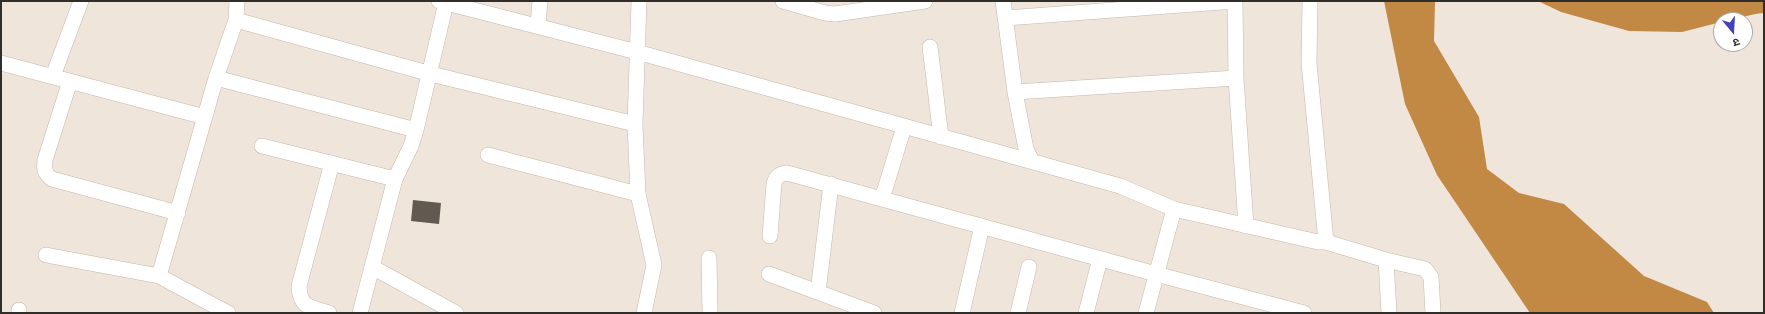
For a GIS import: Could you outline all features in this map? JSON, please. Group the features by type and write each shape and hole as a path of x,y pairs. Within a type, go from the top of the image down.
{"street":[{"path":"53,76 81,1"},
{"path":"160,276 216,78 236,20 237,1"},
{"path":"538,25 540,1"},
{"path":"639,1 635,124 638,194 654,265 644,313"},
{"path":"783,1 826,13 835,14 925,1"},
{"path":"1003,1 1015,92 1028,152"},
{"path":"1006,18 1155,4 1235,1 1236,78 1246,226"},
{"path":"1310,1 1309,63 1326,242"},
{"path":"360,313 395,179 411,146 416,130 449,3 538,25 941,137 1028,152 1120,186 1174,209 1318,242 1326,242 1386,260 1425,269 1431,278 1433,313"},
{"path":"236,20 431,74 635,124"},
{"path":"930,47 941,137"},
{"path":"1,63 205,117"},
{"path":"216,78 416,130"},
{"path":"1015,92 1236,78"},
{"path":"70,81 45,160 44,168 46,175 52,179 178,213"},
{"path":"882,199 904,127"},
{"path":"262,146 395,179"},
{"path":"488,155 638,194"},
{"path":"329,313 309,307 302,302 299,296 299,286 332,163"},
{"path":"770,236 774,184 776,177 781,173 787,172 1156,274 1304,313"},
{"path":"818,292 831,184"},
{"path":"1146,313 1174,209"},
{"path":"962,313 982,226"},
{"path":"46,255 160,276 228,313"},
{"path":"709,258 710,313"},
{"path":"1086,313 1100,258"},
{"path":"1386,260 1389,313"},
{"path":"372,267 456,313"},
{"path":"1018,313 1029,267"},
{"path":"769,274 818,292 856,310 874,313"}],"shaded area":[{"path":"1384,1 1435,1 1434,41 1479,117 1487,169 1519,193 1564,204 1644,276 1707,302 1714,313 1530,313 1437,175 1405,104"},
{"path":"1538,1 1764,1 1764,13 1753,15 1753,12 1713,12 1713,24 1682,32 1629,31 1561,12"}],"building":[{"path":"413,200 441,203 439,224 411,221"}]}
